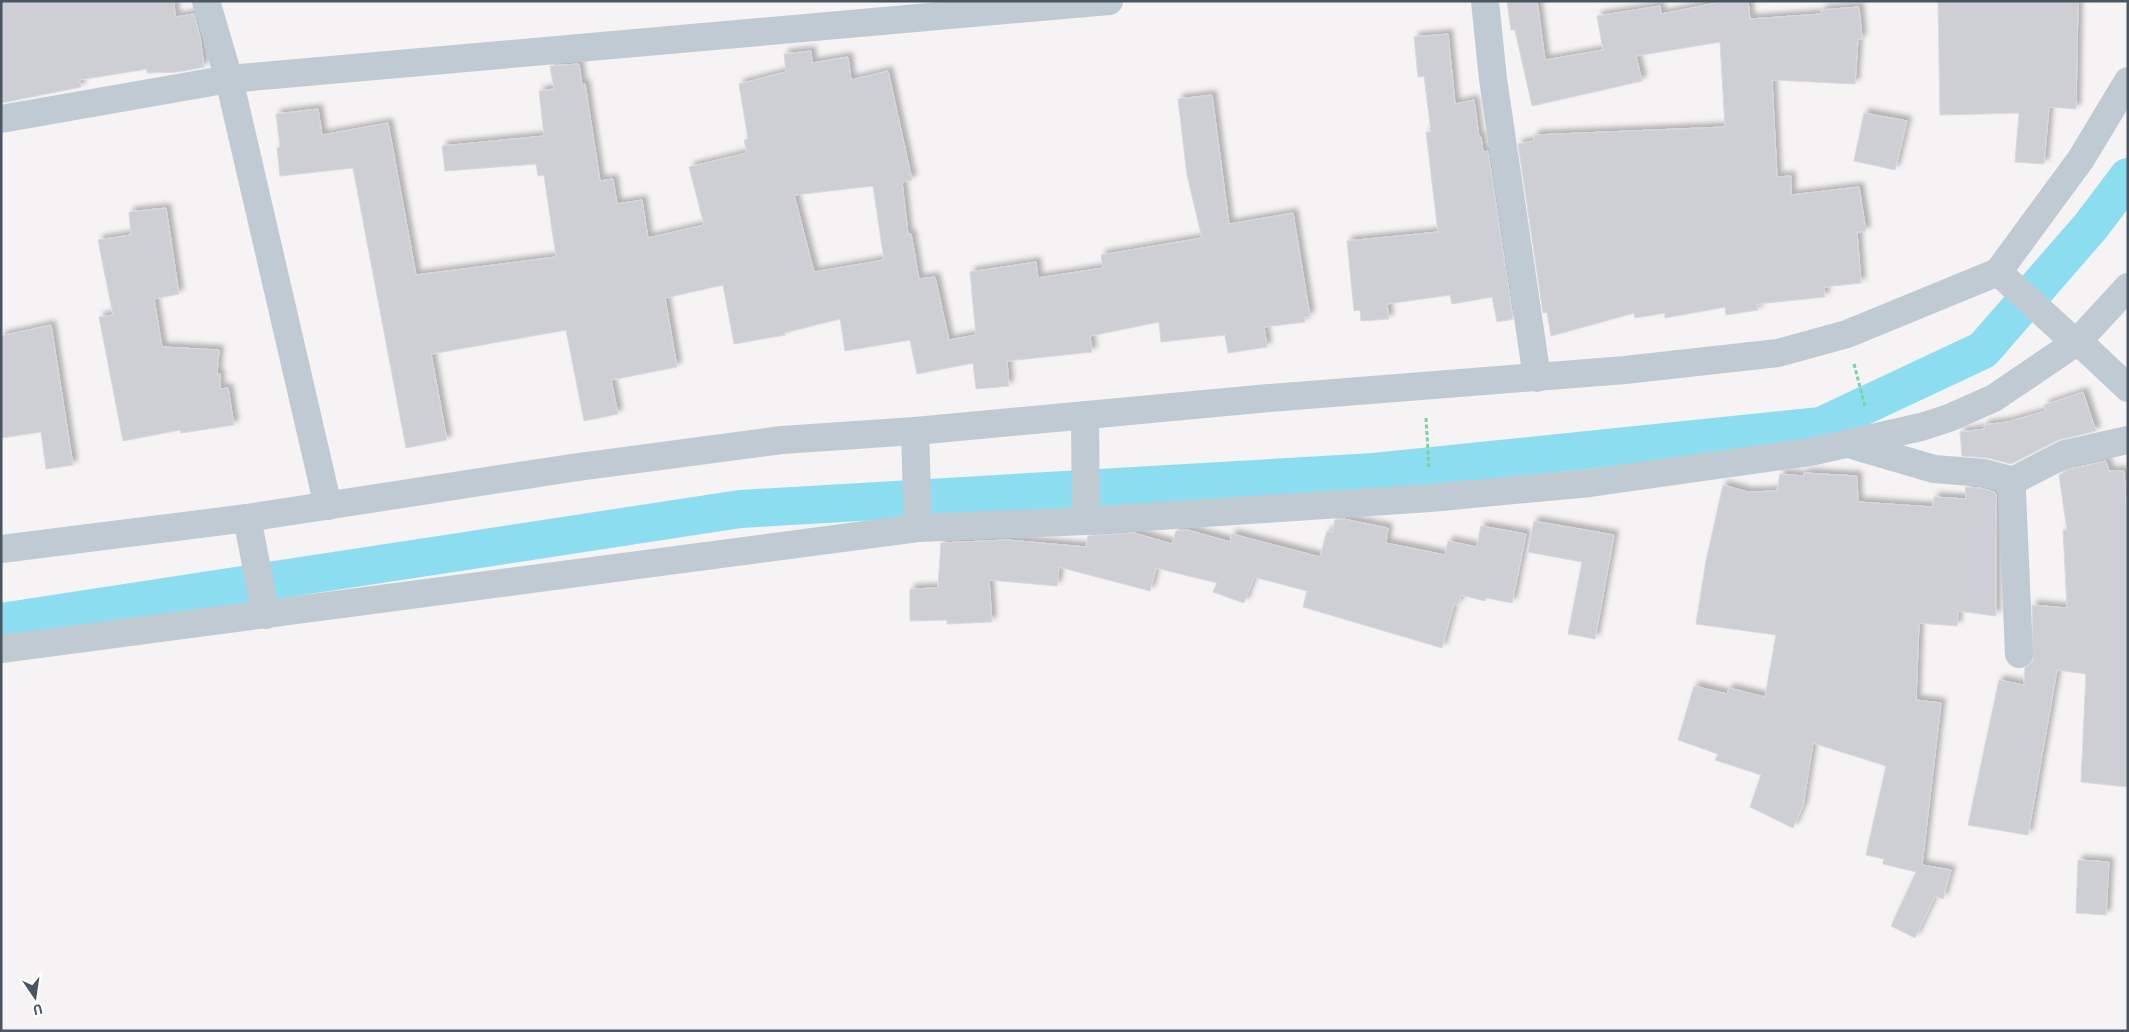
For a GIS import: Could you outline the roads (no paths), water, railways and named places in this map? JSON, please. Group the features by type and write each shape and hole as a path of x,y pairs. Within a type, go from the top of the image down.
{"street":[{"path":"206,1 229,79 328,506"},
{"path":"1,119 229,79 1110,1"},
{"path":"1484,1 1493,79 1537,378"},
{"path":"1,549 249,531 328,506 571,468 782,440 916,440 1085,415 1537,378 1778,353 1846,334 1998,272 2082,159 2128,81"},
{"path":"1998,272 2023,297 2073,338 2128,388"},
{"path":"1,649 264,608 919,522 1430,498 1590,483 1850,444 1949,418 1994,398 2073,338 2128,287"},
{"path":"1085,415 1085,515"},
{"path":"916,440 919,522"},
{"path":"2009,483 2065,454 2128,440"},
{"path":"1850,444 1934,469 2003,477 2009,483 2012,492 2019,654"},
{"path":"249,531 264,608"}],"waterway":[{"path":"1,622 740,509 1374,472 1821,426 1983,350 2091,226 2128,177"}]}
